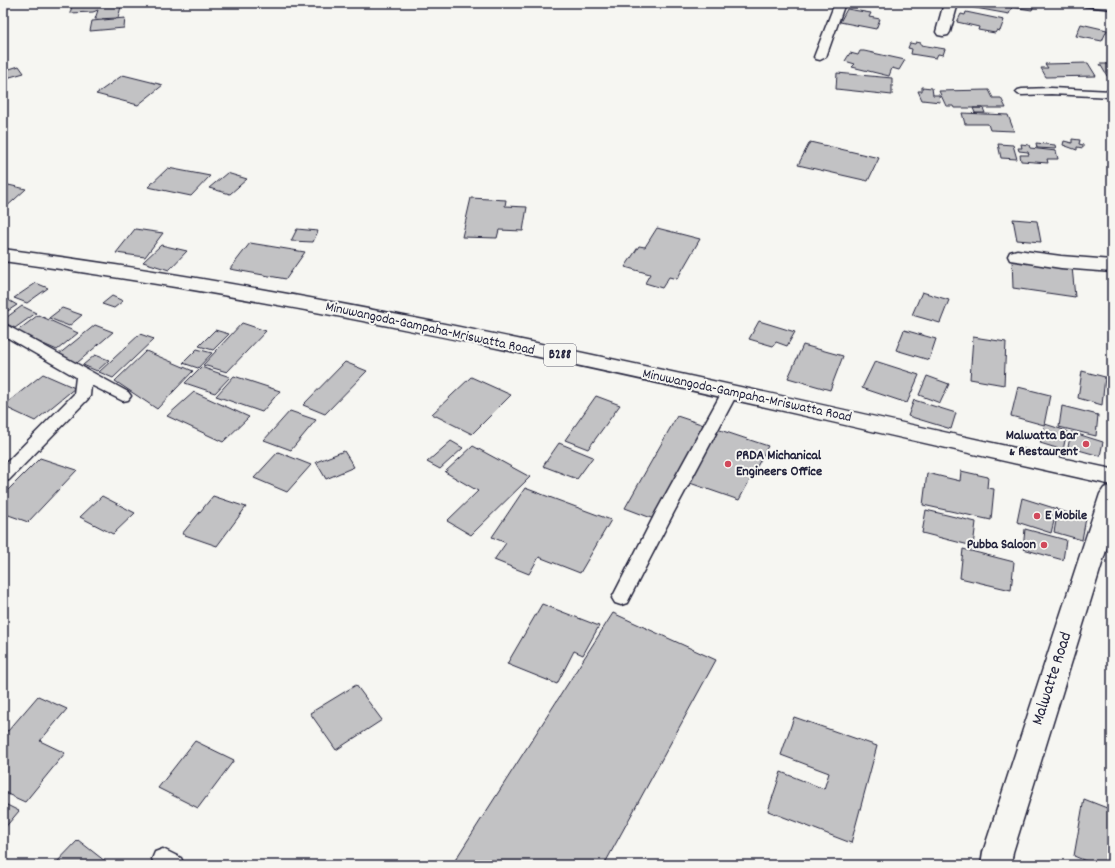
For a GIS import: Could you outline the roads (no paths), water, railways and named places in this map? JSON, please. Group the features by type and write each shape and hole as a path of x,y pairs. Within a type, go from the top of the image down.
{"main road":[{"path":"943,32 951,3"},
{"path":"1090,3 1112,5"},
{"name":"Minuwangoda-Gampaha-Mriswatta Road","path":"3,255 90,266 268,295 730,392 1112,477"},
{"path":"1017,256 1061,262 1112,266"},
{"name":"Malwatte Road","path":"996,865 998,852 1112,494"}],"lane":[{"path":"820,57 840,3"},
{"path":"1022,92 1051,91 1112,94"},
{"path":"3,329 123,396"},
{"path":"3,476 82,396 84,375"},
{"path":"621,598 665,512 730,392"}],"place":[{"name":"Malwatta Bar & Restaurent","path":"1086,444"},
{"name":"PRDA Michanical Engineers Office","path":"728,464"},
{"name":"E Mobile","path":"1037,516"},
{"name":"Pubba Saloon","path":"1044,545"}]}
